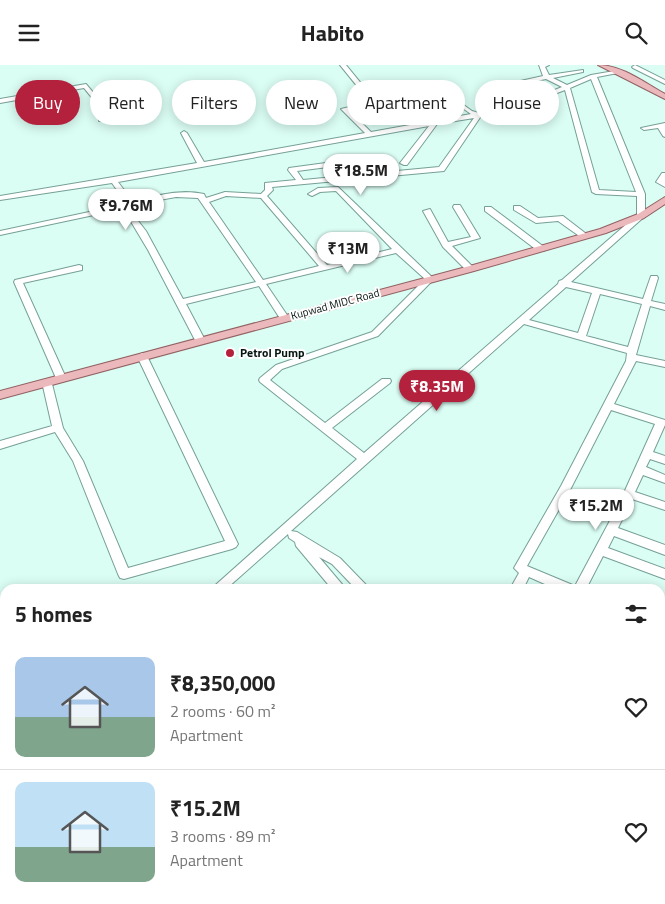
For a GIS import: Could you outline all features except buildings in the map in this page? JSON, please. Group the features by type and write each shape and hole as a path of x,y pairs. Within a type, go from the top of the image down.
{"main road":[{"path":"602,65 665,97"},
{"name":"Kupwad MIDC Road","path":"0,395 541,249 641,216 665,200"}],"street":[{"path":"342,65 355,80"},
{"path":"546,65 541,66 547,77 566,87 596,192 641,194"},
{"path":"559,90 593,76 645,65"},
{"path":"636,67 665,82"},
{"path":"532,80 581,71"},
{"path":"223,584 289,530 364,459 522,321 562,283 641,216 641,194 593,76"},
{"path":"0,101 86,86 90,91"},
{"path":"654,91 665,89"},
{"path":"263,196 269,190 268,185 441,169 475,122"},
{"path":"360,125 369,135"},
{"path":"292,160 369,135 424,125"},
{"path":"404,163 433,125"},
{"path":"644,129 662,126 665,135"},
{"path":"184,133 202,165"},
{"path":"292,160 301,182"},
{"path":"0,198 114,181 202,165 292,160 348,162"},
{"path":"665,175 660,183 665,185"},
{"path":"335,179 338,189 430,279 375,334 279,367 264,380 326,427 364,459"},
{"path":"114,181 200,340"},
{"path":"312,194 318,190 338,189"},
{"path":"206,201 225,193 263,196 324,267"},
{"path":"0,233 108,210 130,209 183,195 196,194 206,201 284,318"},
{"path":"446,245 476,238 457,207"},
{"path":"517,208 536,221 560,218 585,236"},
{"path":"488,209 541,249"},
{"path":"427,211 446,245 470,269"},
{"path":"179,303 398,249"},
{"path":"61,379 18,282 79,268"},
{"path":"558,584 520,568 563,492 608,406 632,354 654,278"},
{"path":"562,283 665,307"},
{"path":"581,337 597,291"},
{"path":"522,321 581,337 665,364"},
{"path":"48,382 58,428 78,461 124,574 232,544 142,356"},
{"path":"326,427 386,381"},
{"path":"583,584 621,511 663,419 608,406"},
{"path":"0,445 58,428"},
{"path":"647,454 665,461"},
{"path":"640,469 665,479"},
{"path":"563,492 621,511"},
{"path":"629,493 665,505"},
{"path":"289,530 336,584"},
{"path":"289,530 336,561 359,584"},
{"path":"611,530 665,550"},
{"path":"601,550 665,574"},
{"path":"519,584 526,571"}],"place":[{"name":"Petrol Pump","path":"230,353"}]}
